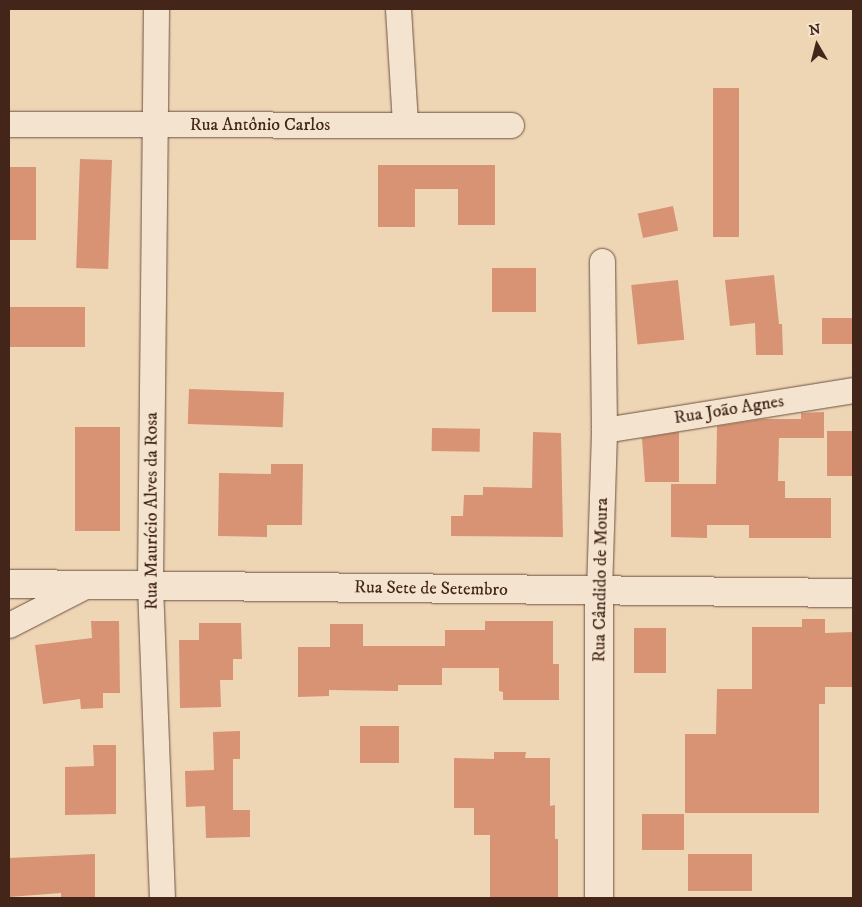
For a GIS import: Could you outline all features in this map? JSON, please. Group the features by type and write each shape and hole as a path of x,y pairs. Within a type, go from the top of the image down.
{"street":[{"name":"Rua Maurício Alves da Rosa","path":"156,9 150,586 162,898"},
{"path":"398,9 405,125"},
{"name":"Rua Antônio Carlos","path":"9,124 511,125"},
{"name":"Rua Cândido de Moura","path":"599,898 599,591 604,430 602,261"},
{"name":"Rua João Agnes","path":"604,430 853,390"},
{"name":"Rua Sete de Setembro","path":"9,584 853,593"},
{"path":"9,625 87,585"}],"building":[{"path":"713,88 739,88 739,237 713,237"},
{"path":"80,159 112,160 108,269 76,268"},
{"path":"378,165 495,165 495,225 458,225 458,189 415,189 415,227 378,227"},
{"path":"9,167 36,167 36,240 9,240"},
{"path":"673,206 678,230 643,238 638,213"},
{"path":"492,268 536,268 536,312 492,312"},
{"path":"774,275 779,324 782,324 783,355 756,355 755,323 730,326 725,280"},
{"path":"678,280 684,340 638,345 631,285"},
{"path":"9,307 85,307 85,347 9,347"},
{"path":"822,318 853,318 853,344 822,344"},
{"path":"189,389 284,392 283,427 188,424"},
{"path":"824,412 824,438 779,438 778,481 785,481 785,498 831,498 831,538 749,538 749,525 707,525 707,538 671,537 671,484 716,484 717,426 763,419 801,419 801,413"},
{"path":"75,427 120,427 120,531 75,531"},
{"path":"432,428 480,429 480,452 432,451"},
{"path":"827,431 853,431 853,476 827,476"},
{"path":"533,432 561,433 563,537 451,536 451,516 463,516 464,495 483,495 483,487 532,488"},
{"path":"679,432 679,482 645,482 642,438"},
{"path":"271,464 303,464 302,525 267,525 267,537 218,536 219,473 271,474"},
{"path":"802,619 825,619 825,633 853,632 853,687 825,687 825,704 819,704 819,813 685,813 685,734 716,734 717,689 752,689 752,627 802,627"},
{"path":"91,621 119,621 120,693 103,693 103,708 81,709 80,699 43,704 35,645 92,638"},
{"path":"485,621 553,621 553,664 559,664 559,700 503,700 503,692 499,691 499,668 442,668 442,685 398,685 398,691 329,690 329,696 298,697 298,647 330,647 330,624 363,624 363,646 445,646 445,630 485,630"},
{"path":"199,623 241,623 242,659 233,659 233,680 220,680 221,707 180,708 179,640 199,640"},
{"path":"634,628 666,628 666,673 634,673"},
{"path":"360,726 399,726 399,763 360,763"},
{"path":"240,731 240,759 233,759 233,810 250,810 250,837 206,838 205,806 186,807 185,771 214,770 213,732"},
{"path":"93,745 116,745 116,814 65,815 65,767 94,766"},
{"path":"494,752 526,752 525,758 550,758 550,806 555,805 555,839 558,839 558,898 490,898 490,835 474,835 474,808 454,808 454,758 494,759"},
{"path":"642,814 684,814 684,850 642,850"},
{"path":"95,854 95,898 61,898 61,893 9,897 9,858"},
{"path":"688,854 752,854 752,891 688,891"}]}
